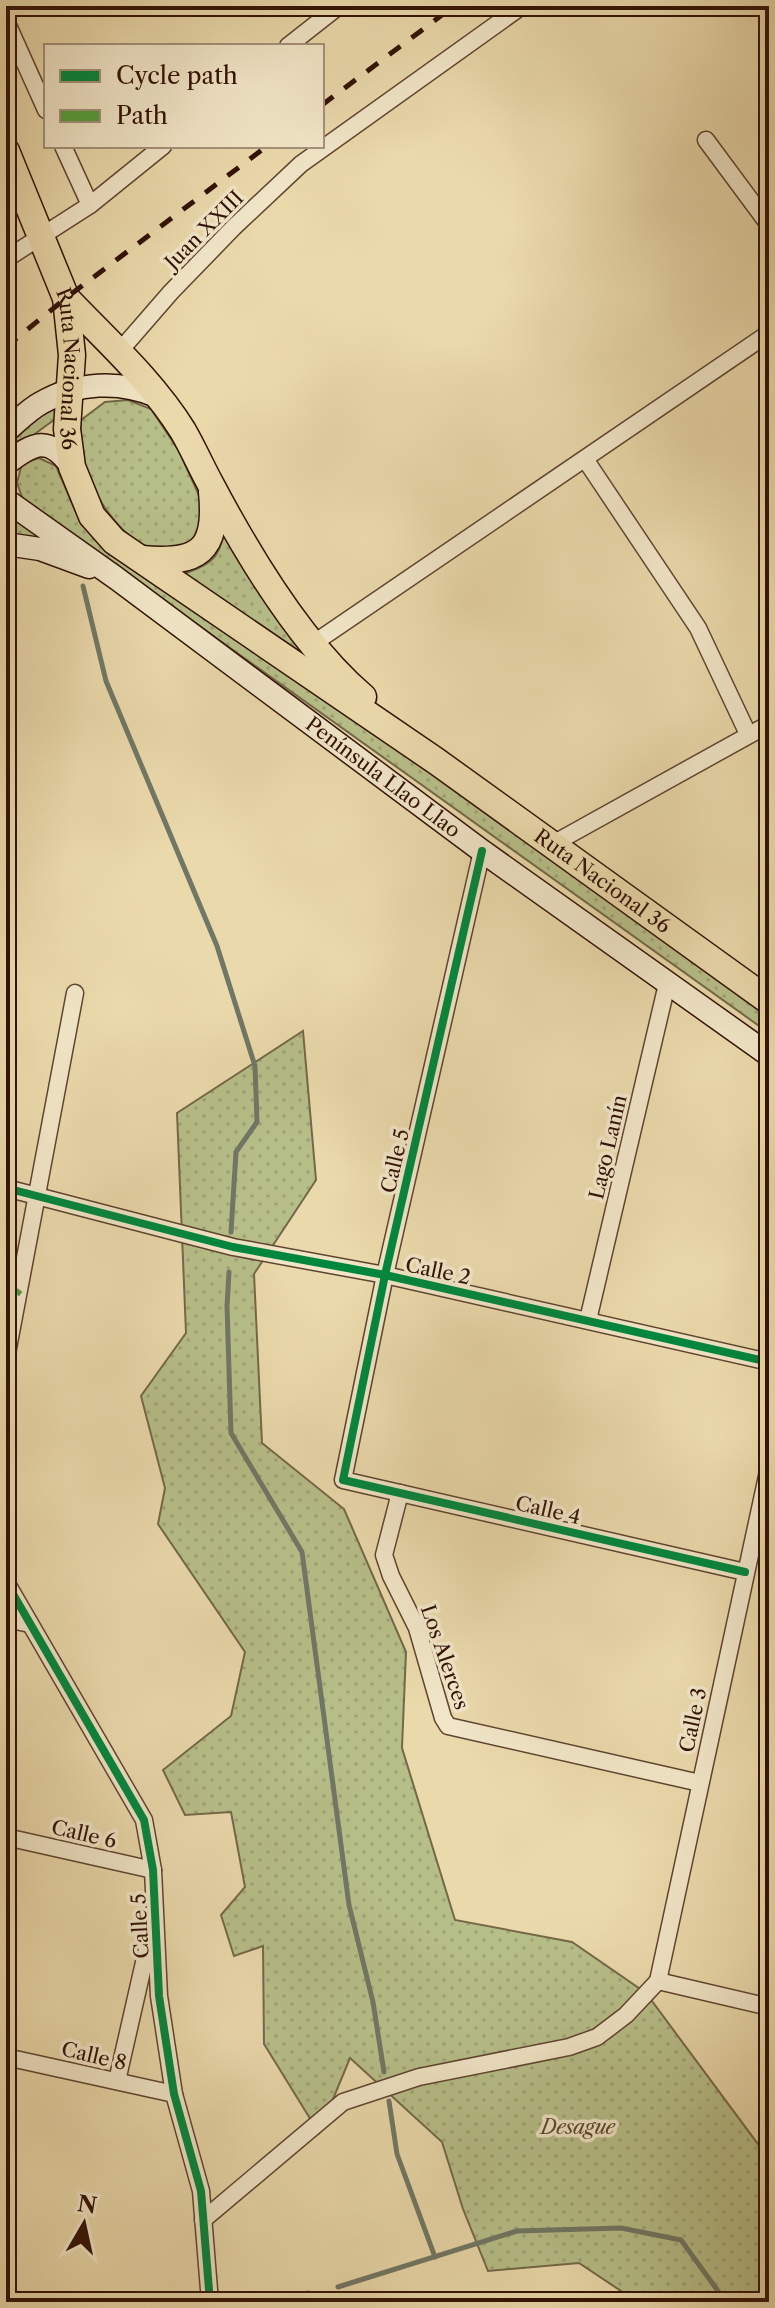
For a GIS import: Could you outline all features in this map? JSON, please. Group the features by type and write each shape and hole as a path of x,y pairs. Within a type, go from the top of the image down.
{"highway":[{"path":"6,151 66,298"},
{"name":"Ruta Nacional 36","path":"66,298 157,396 183,430 212,487 270,586 343,680 436,761"},
{"name":"Ruta Nacional 36","path":"66,298 72,355 67,429 72,467 92,516 114,541 436,761 769,1001"},
{"path":"142,559 184,560 206,547 215,516 212,487"}],"main road":[{"path":"6,431 40,404 68,391 95,385 123,386 157,396"},
{"path":"6,464 26,449 39,445 51,446 61,452 72,467"},
{"name":"Península Llao Llao","path":"6,500 116,578 482,851 769,1055"},
{"name":"Península Llao Llao","path":"6,544 40,549 116,578"}],"street":[{"path":"291,44 339,6"},
{"name":"Juan XXIII","path":"324,148 522,6"},
{"path":"6,21 44,106"},
{"path":"706,140 769,225"},
{"path":"64,148 90,205"},
{"path":"6,259 90,205 161,148"},
{"name":"Juan XXIII","path":"118,353 171,292 301,164 323,148"},
{"path":"314,643 769,333"},
{"path":"585,459 698,628 748,734"},
{"path":"551,845 769,724"},
{"name":"Calle 5","path":"343,1480 385,1275 482,851"},
{"name":"Lago Lanín","path":"588,1320 667,984"},
{"path":"6,1359 75,993"},
{"name":"Calle 2","path":"6,1188 233,1247 385,1275 769,1362"},
{"name":"Calle 3","path":"658,1981 769,1467"},
{"name":"Calle 4","path":"343,1480 745,1572"},
{"name":"Los Alerces","path":"400,1493 384,1555 417,1628 448,1726 700,1783"},
{"name":"Calle 5","path":"6,1582 144,1820 153,1870 159,1996 174,2094 201,2191 210,2302"},
{"path":"6,1619 30,1624"},
{"name":"Calle 6","path":"6,1837 153,1870"},
{"path":"117,2081 155,1915"},
{"path":"203,2220 343,2102 419,2077 569,2047 597,2037 626,2015 658,1981 769,2007"},
{"name":"Calle 8","path":"6,2057 174,2094"}],"green space":[{"path":"128,400 151,409 179,451 202,502 201,531 187,549 161,551 146,547 132,538 107,510 88,477 79,446 81,420 105,402"},
{"path":"60,403 58,417 6,455 6,438"},
{"path":"39,458 56,466 81,524 769,1014 769,1033 23,500 17,483 22,463"},
{"path":"6,511 47,539 6,536"},
{"path":"226,524 332,682 183,574 202,567 214,558"},
{"name":"Desague","path":"303,1031 316,1180 254,1274 262,1443 344,1509 406,1652 402,1748 455,1920 572,1942 646,1993 769,2159 769,2302 621,2302 627,2295 579,2263 488,2271 463,2209 442,2142 350,2058 319,2133 264,2044 263,1946 234,1956 221,1915 245,1887 231,1812 185,1815 163,1770 231,1716 245,1652 158,1524 165,1488 141,1396 186,1333 177,1113"}],"waterway":[{"path":"83,586 106,681 217,946 255,1066 257,1122 236,1152 231,1232"},
{"path":"229,1272 227,1306 231,1433 302,1552 349,1905 373,2002 384,2072"},
{"path":"389,2101 397,2154 435,2257"},
{"path":"338,2287 517,2231 621,2228 681,2240 726,2302"},
{"path":"268,2302 308,2293"}],"railway":[{"path":"324,104 454,6"},
{"path":"6,347 264,148"}],"marked path":[{"path":"6,1309 20,1290"}],"cycle path":[{"path":"482,851 385,1275 343,1480 745,1572"},
{"path":"6,1188 233,1247 385,1275 769,1362"},
{"path":"6,1582 144,1820 153,1870 159,1996 174,2094 201,2191 210,2302"}]}
